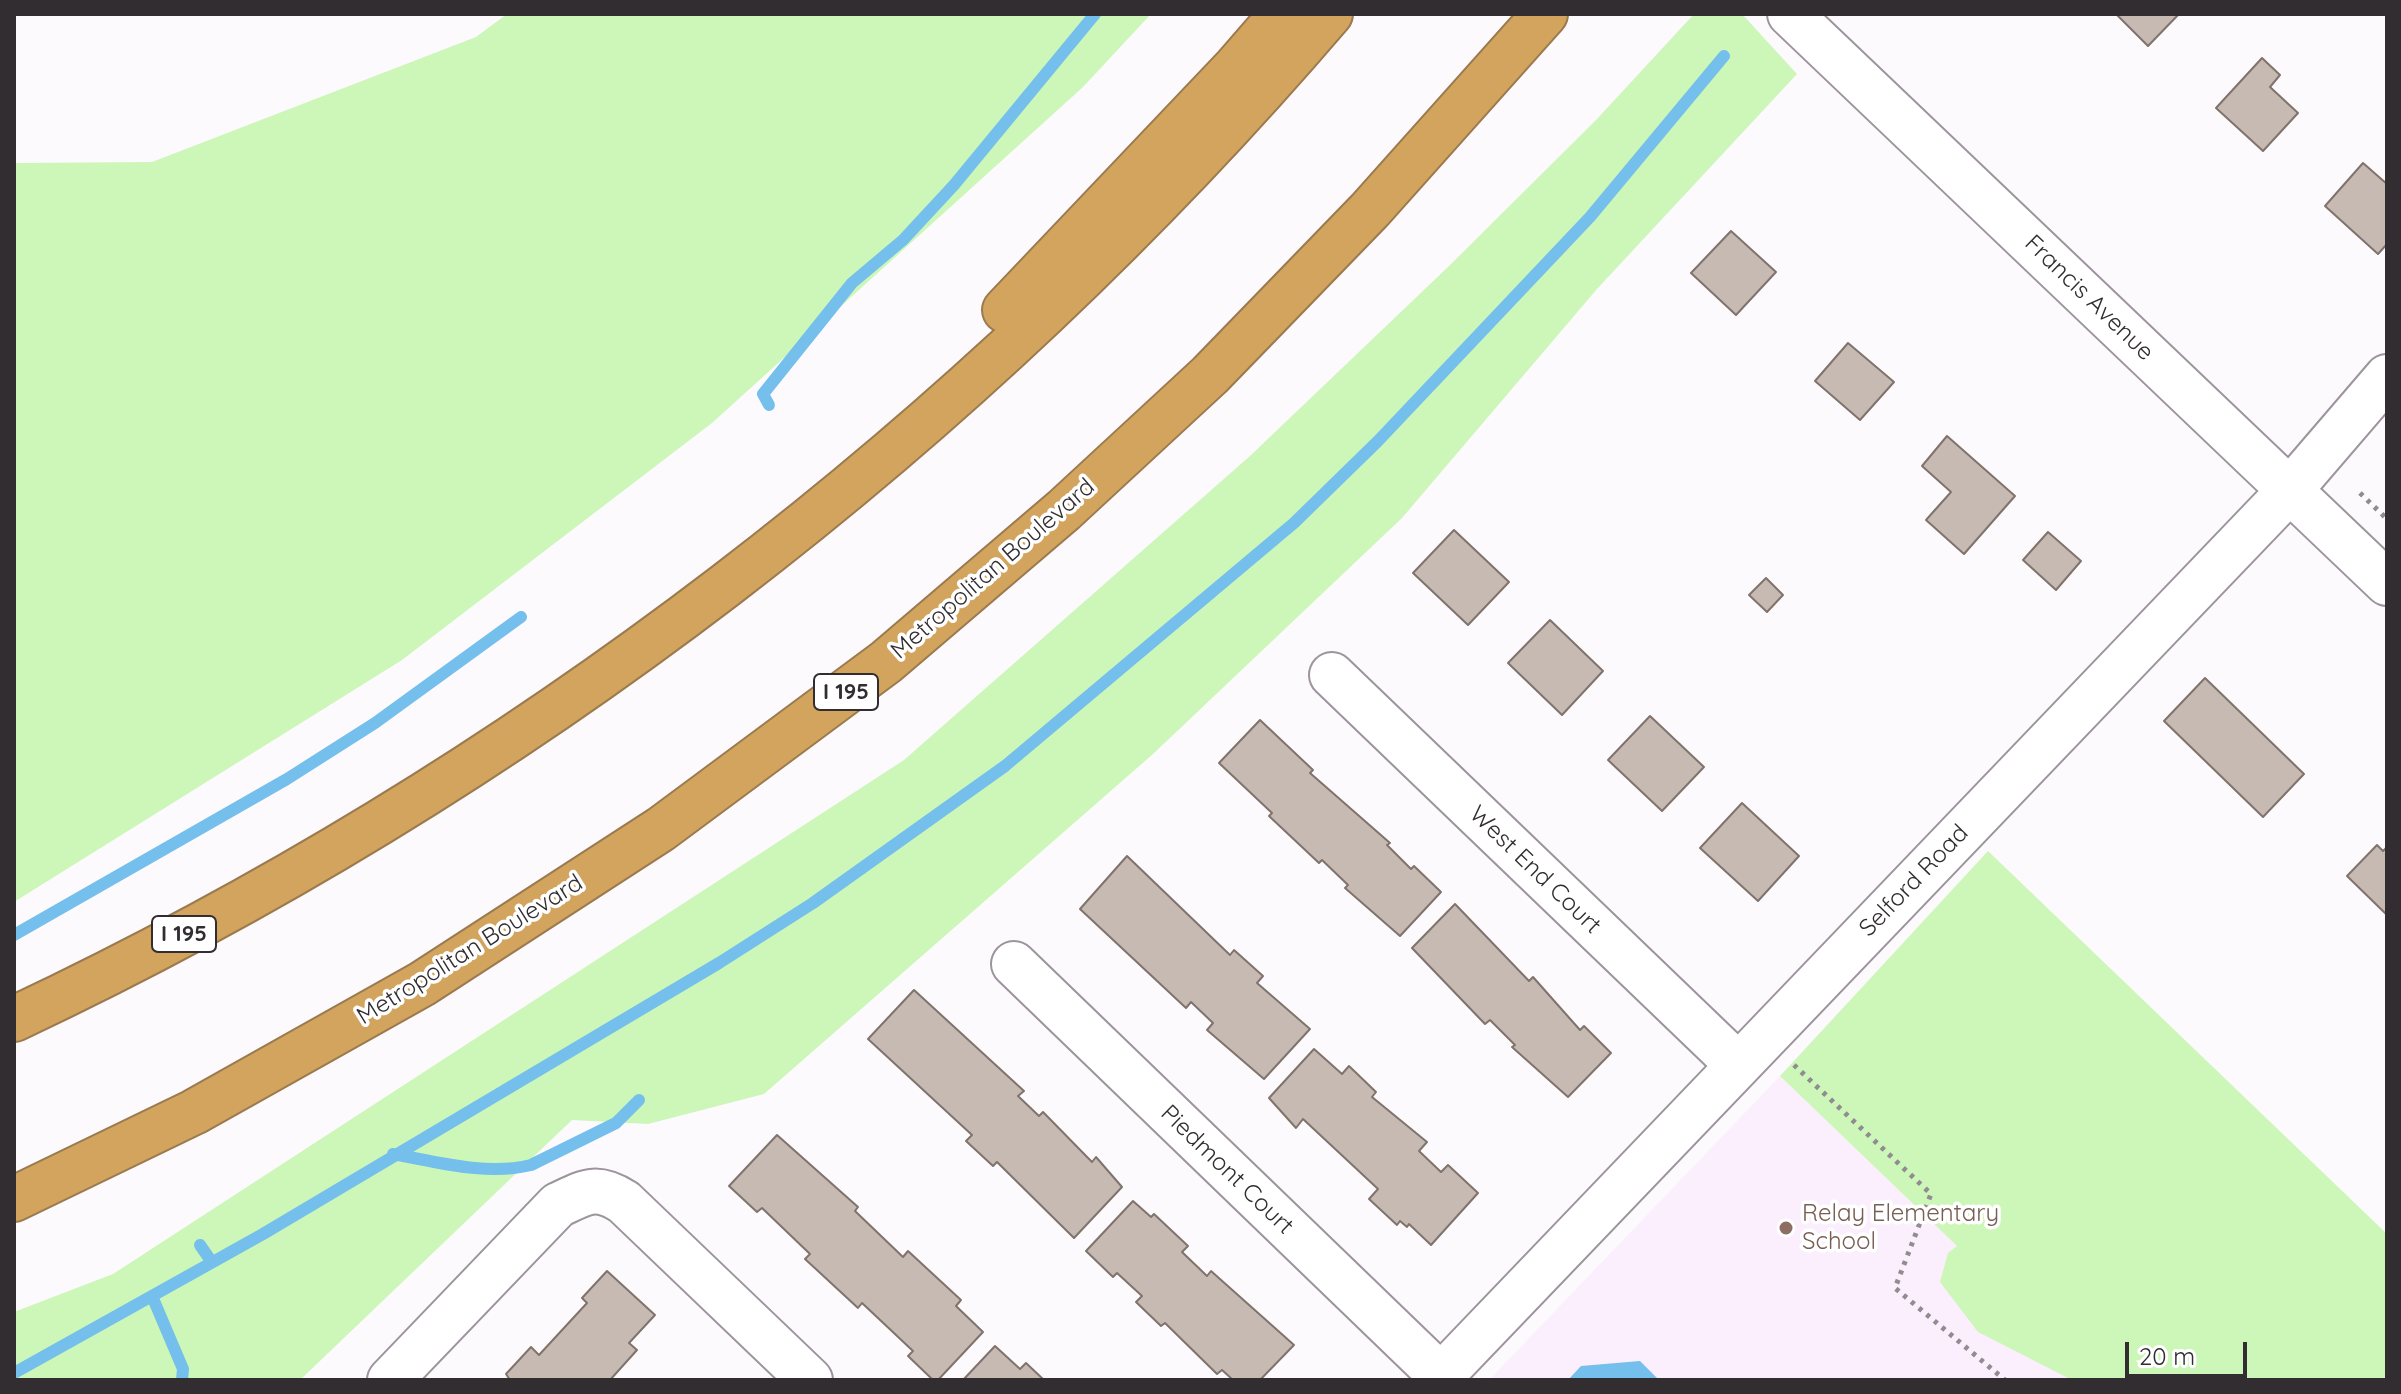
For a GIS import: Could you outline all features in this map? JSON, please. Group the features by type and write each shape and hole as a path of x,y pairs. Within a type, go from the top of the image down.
{"highway":[{"path":"798,529 1236,67 1282,14"},
{"name":"I 195","path":"14,1019 130,964 349,841 581,691 798,529 977,374 1112,246 1261,94 1330,14"},
{"name":"Metropolitan Boulevard","path":"14,1199 194,1112 422,984 661,829 886,662 1064,510 1210,375 1370,210 1545,14"}],"street":[{"name":"Francis Avenue","path":"1790,14 2387,583"},
{"name":"Selford Road","path":"1439,1378 2290,490 2387,377"},
{"name":"West End Court","path":"1332,675 1751,1051"},
{"name":"Piedmont Court","path":"1014,964 1439,1378"},
{"path":"390,1380 558,1205 584,1192 605,1190 624,1202 810,1380"}],"path":[{"path":"2360,493 2387,519"},
{"path":"1751,1051 1931,1194 1895,1288 2005,1380"}],"shaded area":[{"name":"Relay Elementary School","path":"1780,1076 2097,1380 1489,1380"}],"green space":[{"path":"507,14 1151,14 1083,87 712,423 402,660 14,902 14,163 152,162 476,37"},
{"path":"1694,14 1742,14 1797,74 1597,289 1402,518 1153,754 764,1094 648,1124 572,1120 300,1380 14,1380 14,1312 113,1274 904,760 1250,456 1596,120"},
{"path":"1988,851 2387,1234 2387,1380 2072,1380 1978,1332 1940,1282 1948,1253 1957,1246 1780,1076"}],"water":[{"path":"1640,1361 1659,1380 1568,1380 1581,1366"}],"building":[{"path":"2116,14 2179,14 2148,46"},
{"path":"2262,58 2280,75 2270,87 2298,113 2263,151 2216,108"},
{"path":"2363,163 2387,184 2387,244 2378,254 2325,206"},
{"path":"1731,231 1776,272 1736,315 1691,273"},
{"path":"1848,343 1894,382 1860,420 1815,381"},
{"path":"1947,436 2015,496 1964,554 1926,520 1951,492 1922,466"},
{"path":"1454,530 1509,582 1468,625 1413,573"},
{"path":"2048,532 2081,561 2056,590 2023,560"},
{"path":"1766,578 1783,595 1767,612 1749,595"},
{"path":"1550,620 1603,671 1562,715 1508,663"},
{"path":"2205,678 2304,774 2263,817 2164,721"},
{"path":"1650,716 1704,767 1662,811 1608,760"},
{"path":"1260,720 1313,770 1310,773 1390,843 1387,845 1411,869 1414,866 1441,892 1400,936 1345,888 1348,885 1322,860 1319,863 1269,816 1272,813 1219,763"},
{"path":"1742,803 1799,856 1758,901 1700,848"},
{"path":"2377,845 2383,851 2387,847 2387,915 2347,876"},
{"path":"1127,856 1230,955 1234,950 1263,976 1257,983 1310,1029 1264,1079 1207,1030 1213,1023 1191,1002 1186,1008 1080,909"},
{"path":"1455,904 1529,981 1533,977 1580,1030 1584,1026 1611,1053 1568,1097 1512,1047 1515,1045 1490,1020 1485,1024 1412,948"},
{"path":"914,990 1024,1091 1018,1096 1039,1116 1043,1112 1092,1162 1096,1157 1122,1187 1074,1238 997,1162 993,1166 966,1141 972,1135 868,1039"},
{"path":"1314,1049 1342,1074 1349,1066 1376,1092 1372,1097 1427,1142 1419,1151 1441,1172 1448,1165 1478,1193 1431,1245 1409,1224 1407,1227 1400,1221 1397,1225 1369,1199 1378,1189 1303,1119 1296,1128 1269,1098"},
{"path":"777,1135 858,1207 855,1211 903,1257 908,1251 961,1300 956,1306 983,1332 938,1380 933,1380 908,1356 913,1351 862,1303 858,1308 805,1259 810,1254 762,1208 757,1212 729,1186"},
{"path":"1133,1201 1151,1217 1154,1214 1188,1246 1182,1252 1207,1276 1211,1271 1294,1345 1260,1380 1233,1380 1222,1370 1217,1374 1165,1323 1161,1326 1136,1302 1142,1296 1117,1273 1113,1277 1086,1251"},
{"path":"607,1271 655,1315 629,1343 637,1350 610,1380 510,1380 506,1374 531,1347 539,1355 587,1303 582,1298"},
{"path":"995,1346 1020,1369 1026,1363 1044,1380 963,1380"}],"waterway":[{"path":"769,405 763,394 852,283 903,240 954,185 1095,14"},
{"path":"14,1373 263,1234 719,963 813,903 1005,766 1294,523 1378,441 1590,217 1724,56"},
{"path":"14,935 287,779 375,723 521,617"},
{"path":"393,1154 479,1168 531,1165 616,1123 639,1100"},
{"path":"200,1245 211,1261"},
{"path":"152,1296 183,1369 182,1380"}],"place":[{"name":"Relay Elementary School","path":"1786,1228"}]}
